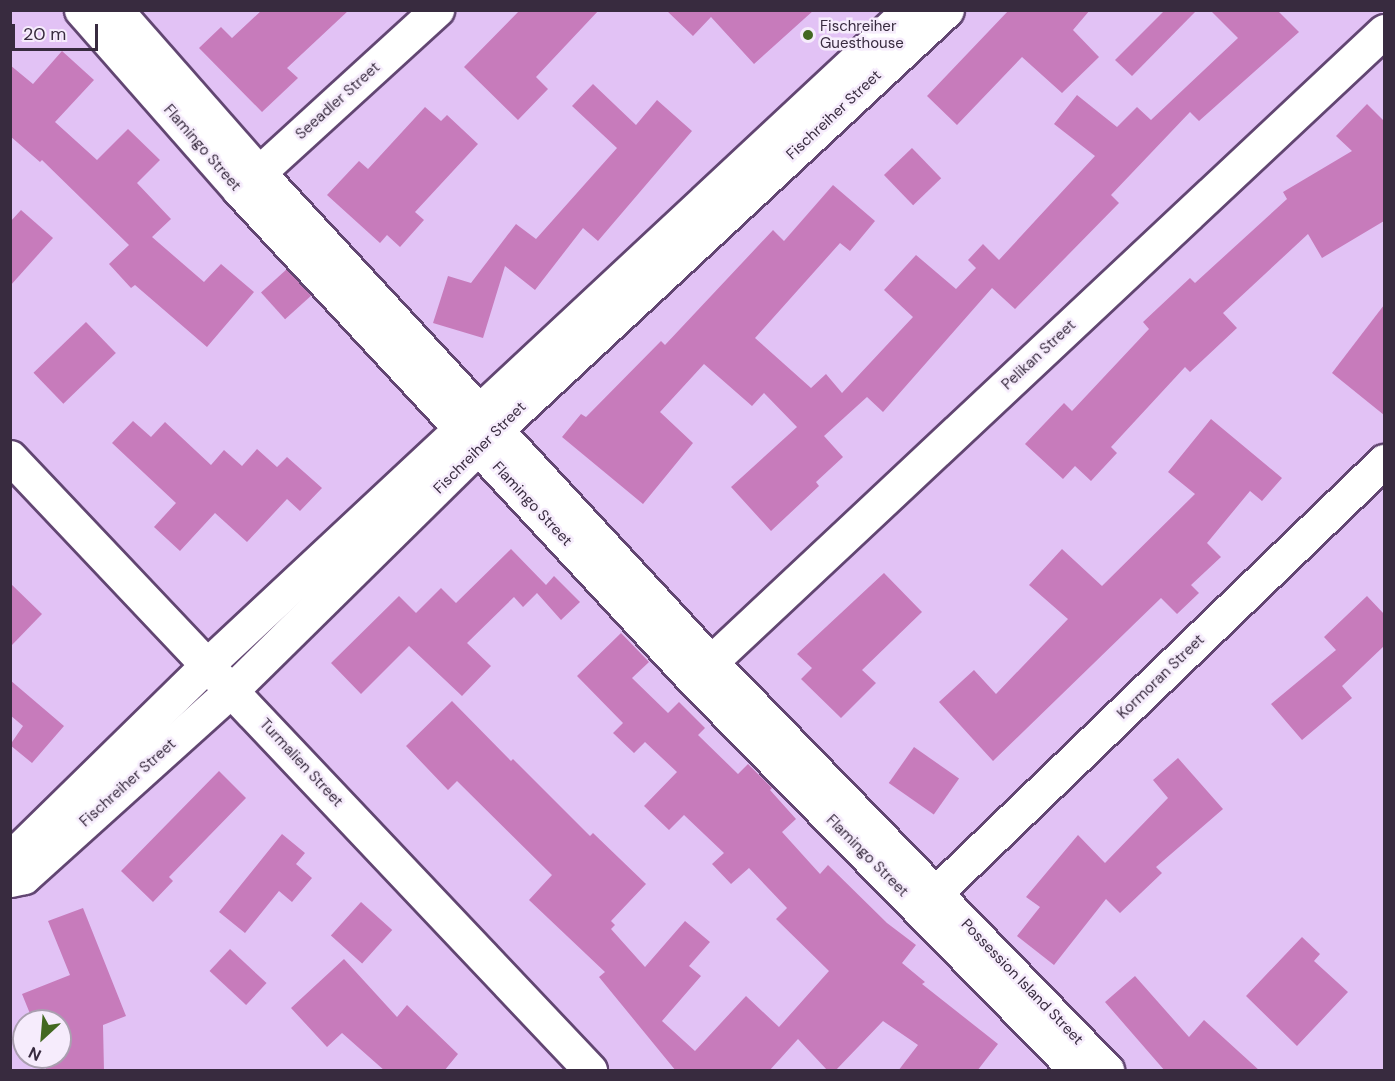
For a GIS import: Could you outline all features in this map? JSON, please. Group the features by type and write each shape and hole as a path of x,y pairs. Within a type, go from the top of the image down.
{"street":[{"name":"Flamingo Street","path":"81,10 249,182 702,671 928,901"},
{"name":"Flamingo Street","path":"116,10 249,182"},
{"name":"Seeadler Street","path":"249,182 437,10"},
{"name":"Fischreiher Street","path":"10,880 24,877 232,690 479,429 909,10"},
{"name":"Fischreiher Street","path":"10,858 207,665 479,429 947,10"},
{"path":"1368,10 1384,29"},
{"name":"Pelikan Street","path":"702,671 1384,29"},
{"name":"Turmalien Street","path":"10,457 590,1071"},
{"name":"Kormoran Street","path":"928,901 1384,461"},
{"name":"Possession Island Street","path":"928,901 1076,1071"},
{"name":"Possession Island Street","path":"928,901 1107,1071"}],"building":[{"path":"262,10 349,10 287,68 298,78 262,112 199,48 221,27 232,38"},
{"path":"520,10 599,10 536,77 548,89 518,120 464,67"},
{"path":"666,10 814,10 754,64 711,17 693,36"},
{"path":"1009,10 1090,10 1073,30 1099,57 1062,93 1022,57 957,125 927,96"},
{"path":"1165,10 1197,10 1132,76 1115,60"},
{"path":"1210,10 1277,10 1299,32 1199,121 1190,112 1111,195 1119,203 1015,309 992,288 883,412 867,397 824,436 843,457 816,482 819,486 771,531 731,487 797,427 764,393 752,406 704,364 660,412 693,443 643,504 562,437 581,414 586,417 661,341 665,345 773,230 784,241 833,185 875,221 850,251 840,243 755,338 811,388 826,374 842,393 913,317 884,290 916,255 956,289 976,268 968,260 983,244 999,260 1095,156 1054,124 1077,95 1117,127 1137,107 1151,120 1238,38"},
{"path":"62,51 94,80 55,122 97,160 128,129 160,160 137,183 171,219 152,237 204,282 221,264 254,292 207,347 135,285 131,288 109,264 129,245 42,160 40,162 10,136 10,65 33,84"},
{"path":"593,84 636,125 657,100 692,131 598,241 583,228 535,290 505,266 483,338 433,323 448,276 471,283 516,224 536,239 617,148 572,106"},
{"path":"1367,104 1384,121 1384,221 1322,258 1308,234 1223,313 1237,328 1190,372 1185,367 1111,447 1117,453 1091,481 1075,466 1063,479 1025,444 1064,403 1072,411 1149,329 1143,322 1190,278 1195,283 1287,199 1283,192 1352,151 1336,136"},
{"path":"425,107 441,121 447,115 478,144 415,212 424,220 400,247 387,235 380,243 327,195 359,161 368,169"},
{"path":"912,148 941,178 913,205 884,175"},
{"path":"21,210 53,238 10,286 10,222"},
{"path":"287,269 311,296 285,319 261,292"},
{"path":"1384,305 1384,415 1332,373"},
{"path":"86,322 116,353 63,404 33,373"},
{"path":"1211,419 1282,478 1262,501 1250,491 1207,543 1221,557 1191,585 1199,593 1177,614 1161,598 993,761 939,702 974,670 996,694 1068,619 1029,585 1062,549 1102,586 1195,494 1168,472"},
{"path":"133,421 151,437 165,422 211,465 224,450 242,466 257,449 277,467 287,457 322,488 300,511 287,499 247,542 215,513 180,551 154,527 176,503 112,443"},
{"path":"511,549 546,585 554,576 580,602 561,620 537,593 523,607 514,597 467,643 491,666 462,696 409,646 361,694 331,663 399,596 416,613 441,588 456,603"},
{"path":"884,573 922,612 862,670 876,683 841,718 801,679 812,668 797,654"},
{"path":"10,583 42,614 10,647"},
{"path":"1367,596 1384,614 1384,646 1342,686 1352,698 1302,740 1271,704 1336,650 1324,637"},
{"path":"621,633 649,662 632,678 668,713 679,702 705,728 698,735 738,774 748,764 772,788 770,790 796,819 782,832 820,874 828,865 887,923 916,945 902,963 925,982 922,984 998,1044 977,1071 898,1071 918,1045 883,1021 835,1071 828,1071 798,1039 769,1071 676,1071 599,977 605,972 529,900 552,875 457,781 448,790 406,746 452,701 590,836 593,833 646,884 611,921 615,925 611,929 645,967 685,921 710,942 689,966 701,976 662,1021 695,1051 746,996 779,1027 829,971 776,919 787,908 749,868 731,884 712,864 724,853 684,815 669,830 644,806 677,772 645,742 634,753 613,733 623,723 577,676"},
{"path":"10,680 64,726 32,763 10,745 23,726 10,715"},
{"path":"914,747 959,779 934,815 889,783"},
{"path":"1178,758 1223,809 1156,867 1162,873 1120,913 1106,899 1054,965 1017,936 1040,907 1026,897 1078,835 1105,863 1168,798 1153,780"},
{"path":"219,771 246,798 169,877 173,881 153,902 121,871"},
{"path":"282,834 305,853 296,864 312,878 292,902 279,891 245,933 219,912"},
{"path":"361,902 392,930 362,964 331,935"},
{"path":"83,908 126,1016 103,1025 104,1071 46,1071 46,1069 72,1069 72,1009 28,1009 22,994 70,975 48,921"},
{"path":"1302,937 1320,954 1314,961 1348,992 1297,1046 1246,996"},
{"path":"230,949 267,983 246,1005 210,971"},
{"path":"344,959 397,1017 407,1005 458,1054 444,1071 385,1071 342,1033 327,1047 291,1008"},
{"path":"1135,976 1189,1037 1204,1020 1260,1071 1165,1071 1105,1002"}],"place":[{"name":"Fischreiher Guesthouse","path":"808,35"}]}
